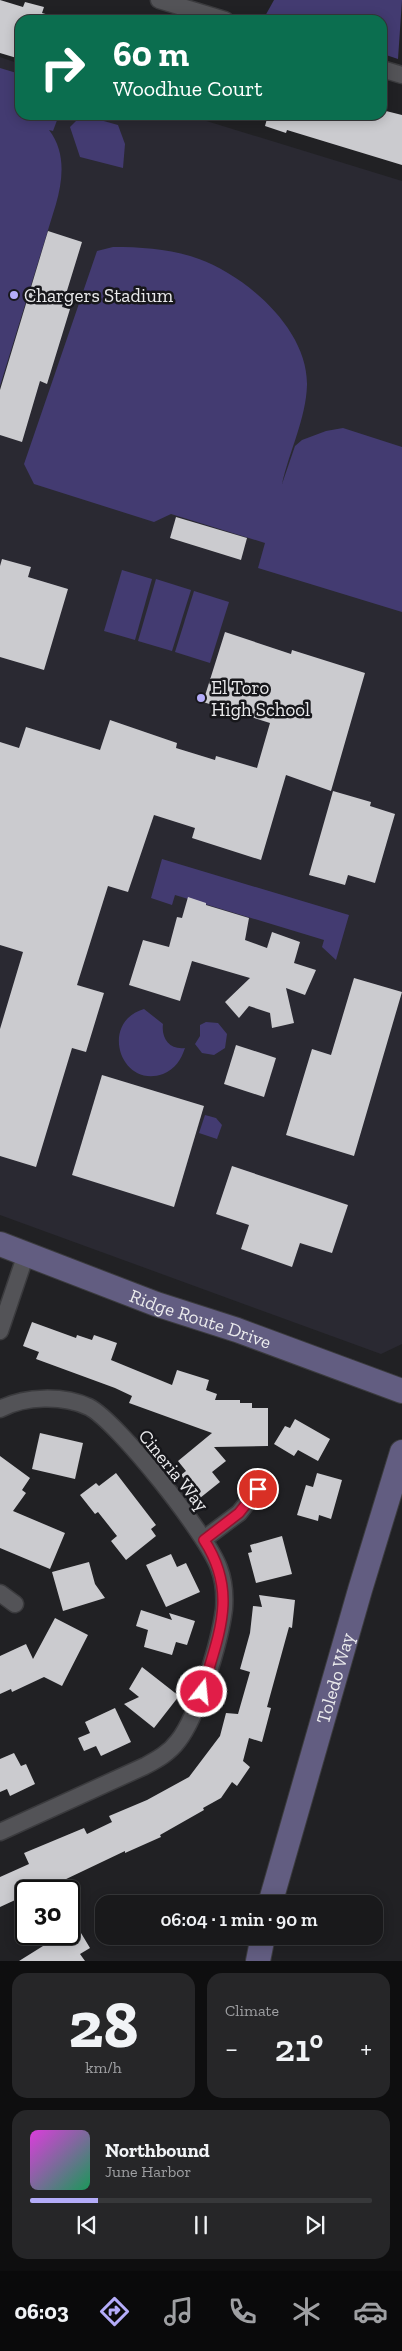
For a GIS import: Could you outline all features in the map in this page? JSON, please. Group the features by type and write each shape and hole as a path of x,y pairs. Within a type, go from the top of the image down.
{"main road":[{"name":"Ridge Route Drive","path":"0,1244 156,1304 238,1330 402,1391"},
{"name":"Toledo Way","path":"273,1895 360,1590 402,1452"},
{"path":"258,1961 261,1945"}],"street":[{"path":"159,0 208,15"},
{"path":"387,70 402,75"},
{"path":"0,1331 26,1254"},
{"name":"Cineria Way","path":"0,1832 145,1766 167,1754 189,1724 202,1692 224,1608 224,1591 220,1568 204,1540 148,1466 115,1429 89,1408 45,1399 1,1404"},
{"path":"204,1540 239,1513 258,1489"},
{"path":"0,1594 15,1604"}],"shaded area":[{"path":"274,0 402,0 398,59 387,55 387,15 266,15"},
{"name":"El Toro High School","path":"0,57 15,62 15,120 203,120 402,181 402,1344 381,1354 0,1215"},
{"name":"Chargers Stadium","path":"0,68 15,72 15,120 57,120 53,131 49,130 61,156 61,175 56,204 0,386"},
{"path":"77,120 100,120 118,125 125,144 123,168 80,157 70,127"},
{"path":"113,247 168,251 199,259 218,267 255,292 272,308 286,326 297,345 305,365 307,385 304,410 282,484 295,446 302,440 326,431 343,428 402,447 402,612 258,568 265,543 171,514 154,522 34,484 24,464 97,251"},
{"path":"122,570 152,579 135,640 104,631"},
{"path":"156,579 191,590 172,651 138,641"},
{"path":"194,591 229,602 210,663 175,652"},
{"path":"162,859 349,915 336,960 322,947 324,940 175,895 172,905 151,898"},
{"path":"144,1009 163,1024 163,1034 171,1045 185,1048 177,1064 163,1074 148,1076 136,1072 126,1063 120,1052 119,1039 122,1027 130,1016"},
{"path":"206,1022 218,1023 227,1034 225,1048 214,1055 202,1053 195,1044 200,1036 200,1025"},
{"path":"205,1115 216,1118 222,1125 217,1139 199,1133"}],"building":[{"path":"0,0 23,7 25,2 44,7 42,13 49,15 15,15 15,58 0,53"},
{"path":"387,111 402,115 402,165 287,130 286,133 265,126 267,120 387,120"},
{"path":"48,231 82,242 62,307 70,309 47,384 40,381 22,442 0,435 0,390"},
{"path":"176,517 247,538 241,560 170,538"},
{"path":"2,559 31,567 28,577 68,589 44,670 0,657 0,566"},
{"path":"225,632 291,654 292,650 365,673 331,791 286,775 261,860 192,838 195,828 154,815 128,892 108,886 77,985 104,993 86,1052 72,1048 36,1167 0,1156 0,1029 23,952 0,945 0,742 19,748 26,727 100,750 110,720 177,743 176,748 215,760 216,756 257,768 270,723 203,702"},
{"path":"333,791 371,802 370,806 395,814 375,883 348,875 345,885 309,875"},
{"path":"188,897 206,903 206,905 249,918 245,940 267,948 272,932 300,942 294,963 316,970 305,995 286,988 294,1023 272,1028 270,1013 249,1006 239,1018 225,1002 250,978 192,961 180,1001 129,985 143,940 169,947 177,917 182,918"},
{"path":"354,978 402,992 354,1156 286,1135 312,1049 331,1055"},
{"path":"236,1045 276,1058 264,1097 224,1084"},
{"path":"102,1075 204,1106 174,1207 72,1175"},
{"path":"232,1166 348,1205 332,1253 300,1243 292,1267 241,1249 249,1225 216,1214"},
{"path":"32,1322 76,1338 77,1335 92,1340 94,1335 117,1343 111,1360 172,1385 177,1370 209,1380 206,1390 217,1394 215,1400 240,1400 240,1403 252,1403 252,1408 268,1408 268,1446 214,1447 226,1461 212,1472 220,1482 200,1498 181,1475 186,1471 178,1461 212,1433 129,1403 132,1396 36,1359 39,1352 23,1346"},
{"path":"295,1419 330,1439 318,1461 298,1450 294,1456 274,1444 285,1426 290,1428"},
{"path":"40,1433 83,1443 75,1479 32,1469"},
{"path":"0,1456 30,1478 22,1490 26,1493 13,1511 65,1533 50,1569 0,1548"},
{"path":"116,1473 156,1525 151,1529 156,1536 126,1560 111,1541 117,1536 98,1512 95,1514 80,1495 96,1483 99,1486"},
{"path":"317,1473 342,1480 331,1519 319,1515 318,1521 297,1515 306,1485 313,1487"},
{"path":"282,1536 292,1574 256,1583 248,1553 252,1552 250,1545"},
{"path":"171,1554 177,1567 186,1563 200,1592 166,1607 146,1565"},
{"path":"89,1562 95,1584 105,1598 63,1611 52,1572"},
{"path":"259,1595 295,1600 292,1628 289,1627 267,1707 271,1708 262,1742 249,1738 243,1761 250,1767 237,1786 232,1782 221,1798 160,1835 161,1837 125,1853 125,1851 64,1880 15,1880 15,1900 0,1907 0,1877 29,1864 24,1853 84,1828 87,1834 112,1822 109,1816 147,1800 189,1777 220,1736 226,1713 238,1714 250,1672 240,1669 250,1633 253,1606 262,1607"},
{"path":"141,1610 172,1620 169,1613 195,1621 187,1645 176,1642 172,1655 144,1647 148,1630 136,1626"},
{"path":"55,1618 88,1635 62,1686 44,1677 12,1692 11,1689 0,1694 0,1656 26,1644 33,1659"},
{"path":"142,1667 179,1696 154,1728 124,1704 139,1697 129,1689"},
{"path":"115,1708 131,1742 101,1756 96,1746 84,1751 78,1738 90,1733 85,1722"},
{"path":"14,1753 21,1766 26,1764 35,1784 10,1796 7,1789 0,1792 0,1759"},
{"path":"80,1931 90,1948 80,1954 85,1961 19,1961 45,1945 80,1945"}],"place":[{"name":"Chargers Stadium","path":"14,295"},
{"name":"El Toro High School","path":"201,698"}],"route":[{"path":"202,1692 222,1622 224,1608 224,1591 220,1568 204,1540 239,1513 258,1489"}]}
